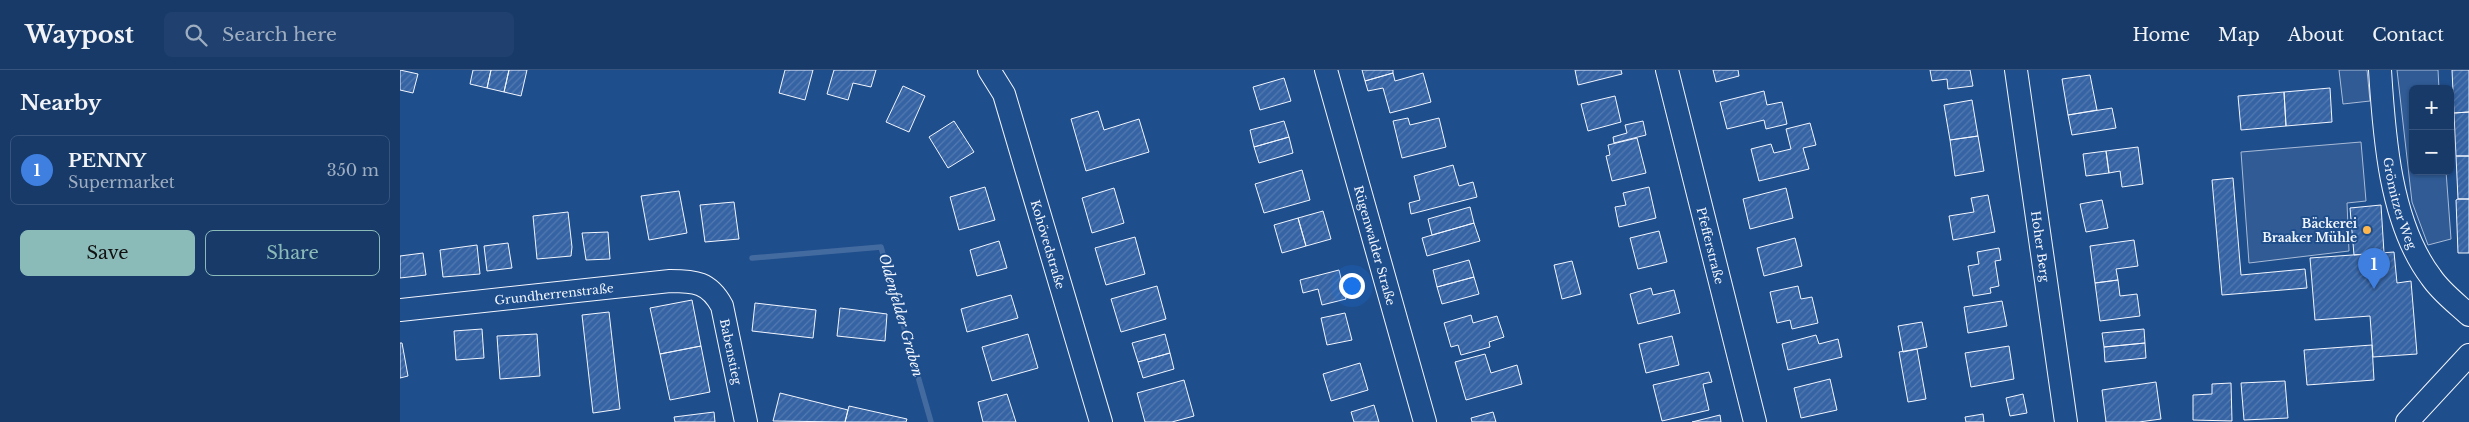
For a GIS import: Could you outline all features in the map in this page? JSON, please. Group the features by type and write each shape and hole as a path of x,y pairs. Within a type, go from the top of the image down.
{"street":[{"name":"Kohövedstraße","path":"989,70 1004,94 1101,422"},
{"name":"Rügenwalder Straße","path":"1326,70 1425,422"},
{"name":"Pfefferstraße","path":"1667,70 1755,422"},
{"name":"Hoher Berg","path":"2016,70 2066,422"},
{"name":"Grömitzer Weg","path":"2380,70 2392,172 2406,228 2418,258 2431,278 2469,315"},
{"name":"Grundherrenstraße","path":"400,310 670,281 690,281 706,286"},
{"name":"Babenstieg","path":"706,286 716,296 722,306 746,422"},
{"path":"2407,422 2469,355"}],"shaded area":[{"path":"2339,70 2367,70 2370,101 2343,104"},
{"path":"2397,70 2438,70 2439,85 2409,85 2409,175 2446,175 2451,239 2428,245 2412,202"},
{"path":"2361,142 2366,201 2347,203 2349,251 2249,263 2241,152"}],"building":[{"path":"400,70 418,74 413,93 400,90"},
{"path":"473,70 491,70 487,88 470,84"},
{"path":"491,70 509,70 504,92 487,88"},
{"path":"509,70 527,70 521,96 504,92"},
{"path":"785,70 813,70 805,100 779,93"},
{"path":"834,70 876,70 871,87 853,83 848,100 827,94"},
{"path":"1362,70 1393,70 1393,73 1365,81"},
{"path":"1575,70 1621,70 1622,74 1578,85"},
{"path":"1713,70 1738,70 1739,76 1716,82"},
{"path":"1930,70 1970,70 1973,86 1948,89 1947,79 1932,81"},
{"path":"2452,70 2469,70 2469,112 2454,113"},
{"path":"1393,73 1395,81 1423,73 1431,102 1390,113 1383,88 1368,91 1365,81"},
{"path":"2090,75 2097,110 2068,115 2062,79"},
{"path":"1284,78 1291,101 1260,110 1253,87"},
{"path":"903,86 925,96 909,132 886,122"},
{"path":"2330,88 2332,122 2286,126 2284,92"},
{"path":"1764,91 1767,105 1782,102 1787,124 1766,129 1764,120 1727,129 1720,102"},
{"path":"2284,92 2286,126 2241,130 2238,96"},
{"path":"1615,96 1621,122 1588,131 1581,104"},
{"path":"1972,100 1978,136 1950,140 1944,105"},
{"path":"2112,108 2116,128 2072,135 2068,115"},
{"path":"1098,111 1104,130 1139,119 1149,152 1086,171 1071,119"},
{"path":"2469,112 2469,156 2456,156 2454,113"},
{"path":"1408,118 1410,125 1439,118 1446,147 1402,158 1393,121"},
{"path":"954,121 974,152 948,168 929,137"},
{"path":"1284,121 1289,137 1254,147 1250,130"},
{"path":"1643,121 1646,135 1614,143 1613,137 1627,133 1625,125"},
{"path":"1810,123 1816,145 1803,148 1809,169 1759,181 1751,149 1771,144 1774,153 1791,149 1786,129"},
{"path":"1978,136 1984,171 1955,176 1950,140"},
{"path":"1289,137 1293,153 1259,163 1254,147"},
{"path":"1637,138 1646,173 1612,181 1606,156 1610,155 1608,145"},
{"path":"2138,147 2143,184 2122,187 2120,171 2109,173 2106,151"},
{"path":"2106,151 2109,173 2086,176 2083,154"},
{"path":"2456,156 2469,156 2469,199 2458,199"},
{"path":"1453,165 1459,186 1473,182 1477,197 1411,214 1409,203 1420,200 1414,176"},
{"path":"1302,170 1310,200 1264,213 1255,184"},
{"path":"2233,178 2241,275 2305,269 2307,288 2222,295 2212,180"},
{"path":"985,187 995,220 959,230 950,197"},
{"path":"1649,187 1656,218 1619,227 1615,207 1626,205 1623,193"},
{"path":"1114,188 1124,223 1092,233 1082,198"},
{"path":"1786,188 1793,218 1750,229 1743,199"},
{"path":"679,191 687,233 649,240 641,196"},
{"path":"1988,195 1995,232 1953,240 1949,216 1974,212 1971,198"},
{"path":"2469,199 2469,253 2458,253 2456,200"},
{"path":"2102,200 2108,228 2086,232 2080,204"},
{"path":"734,202 739,239 705,242 700,205"},
{"name":"Bäckerei Braaker Mühle","path":"2381,205 2384,253 2354,255 2350,208"},
{"path":"1470,207 1474,223 1432,235 1428,219"},
{"path":"1323,211 1331,239 1306,246 1298,218"},
{"path":"568,212 572,247 571,256 537,259 533,216"},
{"path":"1298,218 1306,246 1282,253 1274,225"},
{"path":"1474,223 1480,241 1427,256 1422,238"},
{"path":"1659,231 1667,262 1638,269 1630,238"},
{"path":"608,232 610,259 586,260 582,233"},
{"path":"1135,237 1145,274 1106,285 1095,248"},
{"path":"1795,238 1802,266 1764,276 1757,248"},
{"path":"2134,240 2138,266 2116,269 2118,280 2095,283 2090,246"},
{"path":"999,241 1007,268 977,276 970,250"},
{"path":"508,243 512,268 487,271 484,246"},
{"path":"477,245 480,274 443,277 440,250"},
{"path":"1999,248 2001,260 1995,261 1999,286 1990,288 1991,293 1973,296 1968,266 1979,264 1977,252"},
{"path":"2394,252 2397,283 2411,281 2417,354 2373,357 2370,316 2315,320 2310,258"},
{"path":"423,253 426,275 400,278 400,256"},
{"path":"1469,260 1474,277 1437,287 1433,270"},
{"path":"1572,261 1581,294 1562,299 1554,265"},
{"path":"1339,270 1346,299 1322,305 1318,289 1303,293 1300,280"},
{"path":"1474,277 1479,294 1442,304 1437,287"},
{"path":"2118,280 2120,296 2137,294 2140,316 2100,321 2095,283"},
{"path":"1157,286 1166,319 1121,332 1111,299"},
{"path":"1798,286 1801,299 1812,297 1818,323 1792,329 1790,320 1777,323 1770,292"},
{"path":"1651,288 1653,295 1674,290 1680,313 1638,324 1630,294"},
{"path":"1011,295 1018,318 967,332 961,309"},
{"path":"692,300 701,346 660,354 650,308"},
{"path":"2002,301 2007,326 1968,333 1964,307"},
{"path":"755,303 816,310 813,338 752,331"},
{"path":"840,308 887,314 885,341 837,336"},
{"path":"609,312 620,409 593,413 582,315"},
{"path":"1345,313 1352,340 1327,345 1321,318"},
{"path":"1471,315 1473,323 1497,316 1504,337 1489,342 1490,347 1461,355 1458,345 1451,347 1444,323"},
{"path":"1922,322 1927,347 1903,352 1898,326"},
{"path":"482,329 484,358 456,360 454,331"},
{"path":"2144,329 2145,343 2104,347 2102,333"},
{"path":"537,334 540,376 500,379 497,336"},
{"path":"1028,334 1038,368 992,381 982,347"},
{"path":"1165,334 1170,353 1138,362 1132,343"},
{"path":"1816,335 1819,344 1838,339 1842,357 1788,370 1782,344"},
{"path":"1672,336 1679,365 1646,373 1639,344"},
{"path":"400,343 402,343 408,376 400,378"},
{"path":"2145,343 2146,358 2105,362 2104,347"},
{"path":"2372,345 2374,380 2307,385 2304,350"},
{"path":"701,346 710,392 670,400 660,354"},
{"path":"2009,346 2014,379 1971,387 1965,353"},
{"path":"1917,349 1926,399 1908,402 1899,352"},
{"path":"1170,353 1174,369 1143,378 1138,362"},
{"path":"1485,354 1491,373 1517,365 1522,384 1466,400 1455,362"},
{"path":"1360,363 1368,390 1331,401 1323,374"},
{"path":"1709,372 1712,382 1703,384 1709,410 1662,421 1653,385"},
{"path":"1830,379 1837,410 1801,418 1794,388"},
{"path":"1184,380 1194,416 1172,422 1145,422 1137,393"},
{"path":"2285,381 2288,418 2244,420 2241,383"},
{"path":"2156,382 2161,419 2139,422 2106,422 2102,390"},
{"path":"2231,383 2232,421 2193,420 2193,395 2212,394 2212,384"},
{"path":"780,393 848,410 845,422 773,421"},
{"path":"1007,394 1016,422 983,422 978,402"},
{"path":"2023,394 2027,413 2010,416 2006,398"},
{"path":"1374,405 1379,422 1354,422 1351,412"},
{"path":"849,406 907,419 906,422 845,422"},
{"path":"714,412 715,422 675,422 674,417"},
{"path":"1493,412 1496,422 1472,422 1471,418"},
{"path":"1983,414 1984,422 1966,422 1965,417"},
{"path":"1720,415 1721,422 1692,422"}],"waterway":[{"name":"Oldenfelder Graben","path":"752,258 881,247 931,422"}],"place":[{"name":"Bäckerei Braaker Mühle","path":"2367,230"},
{"name":"PENNY","path":"2374,289"}]}
